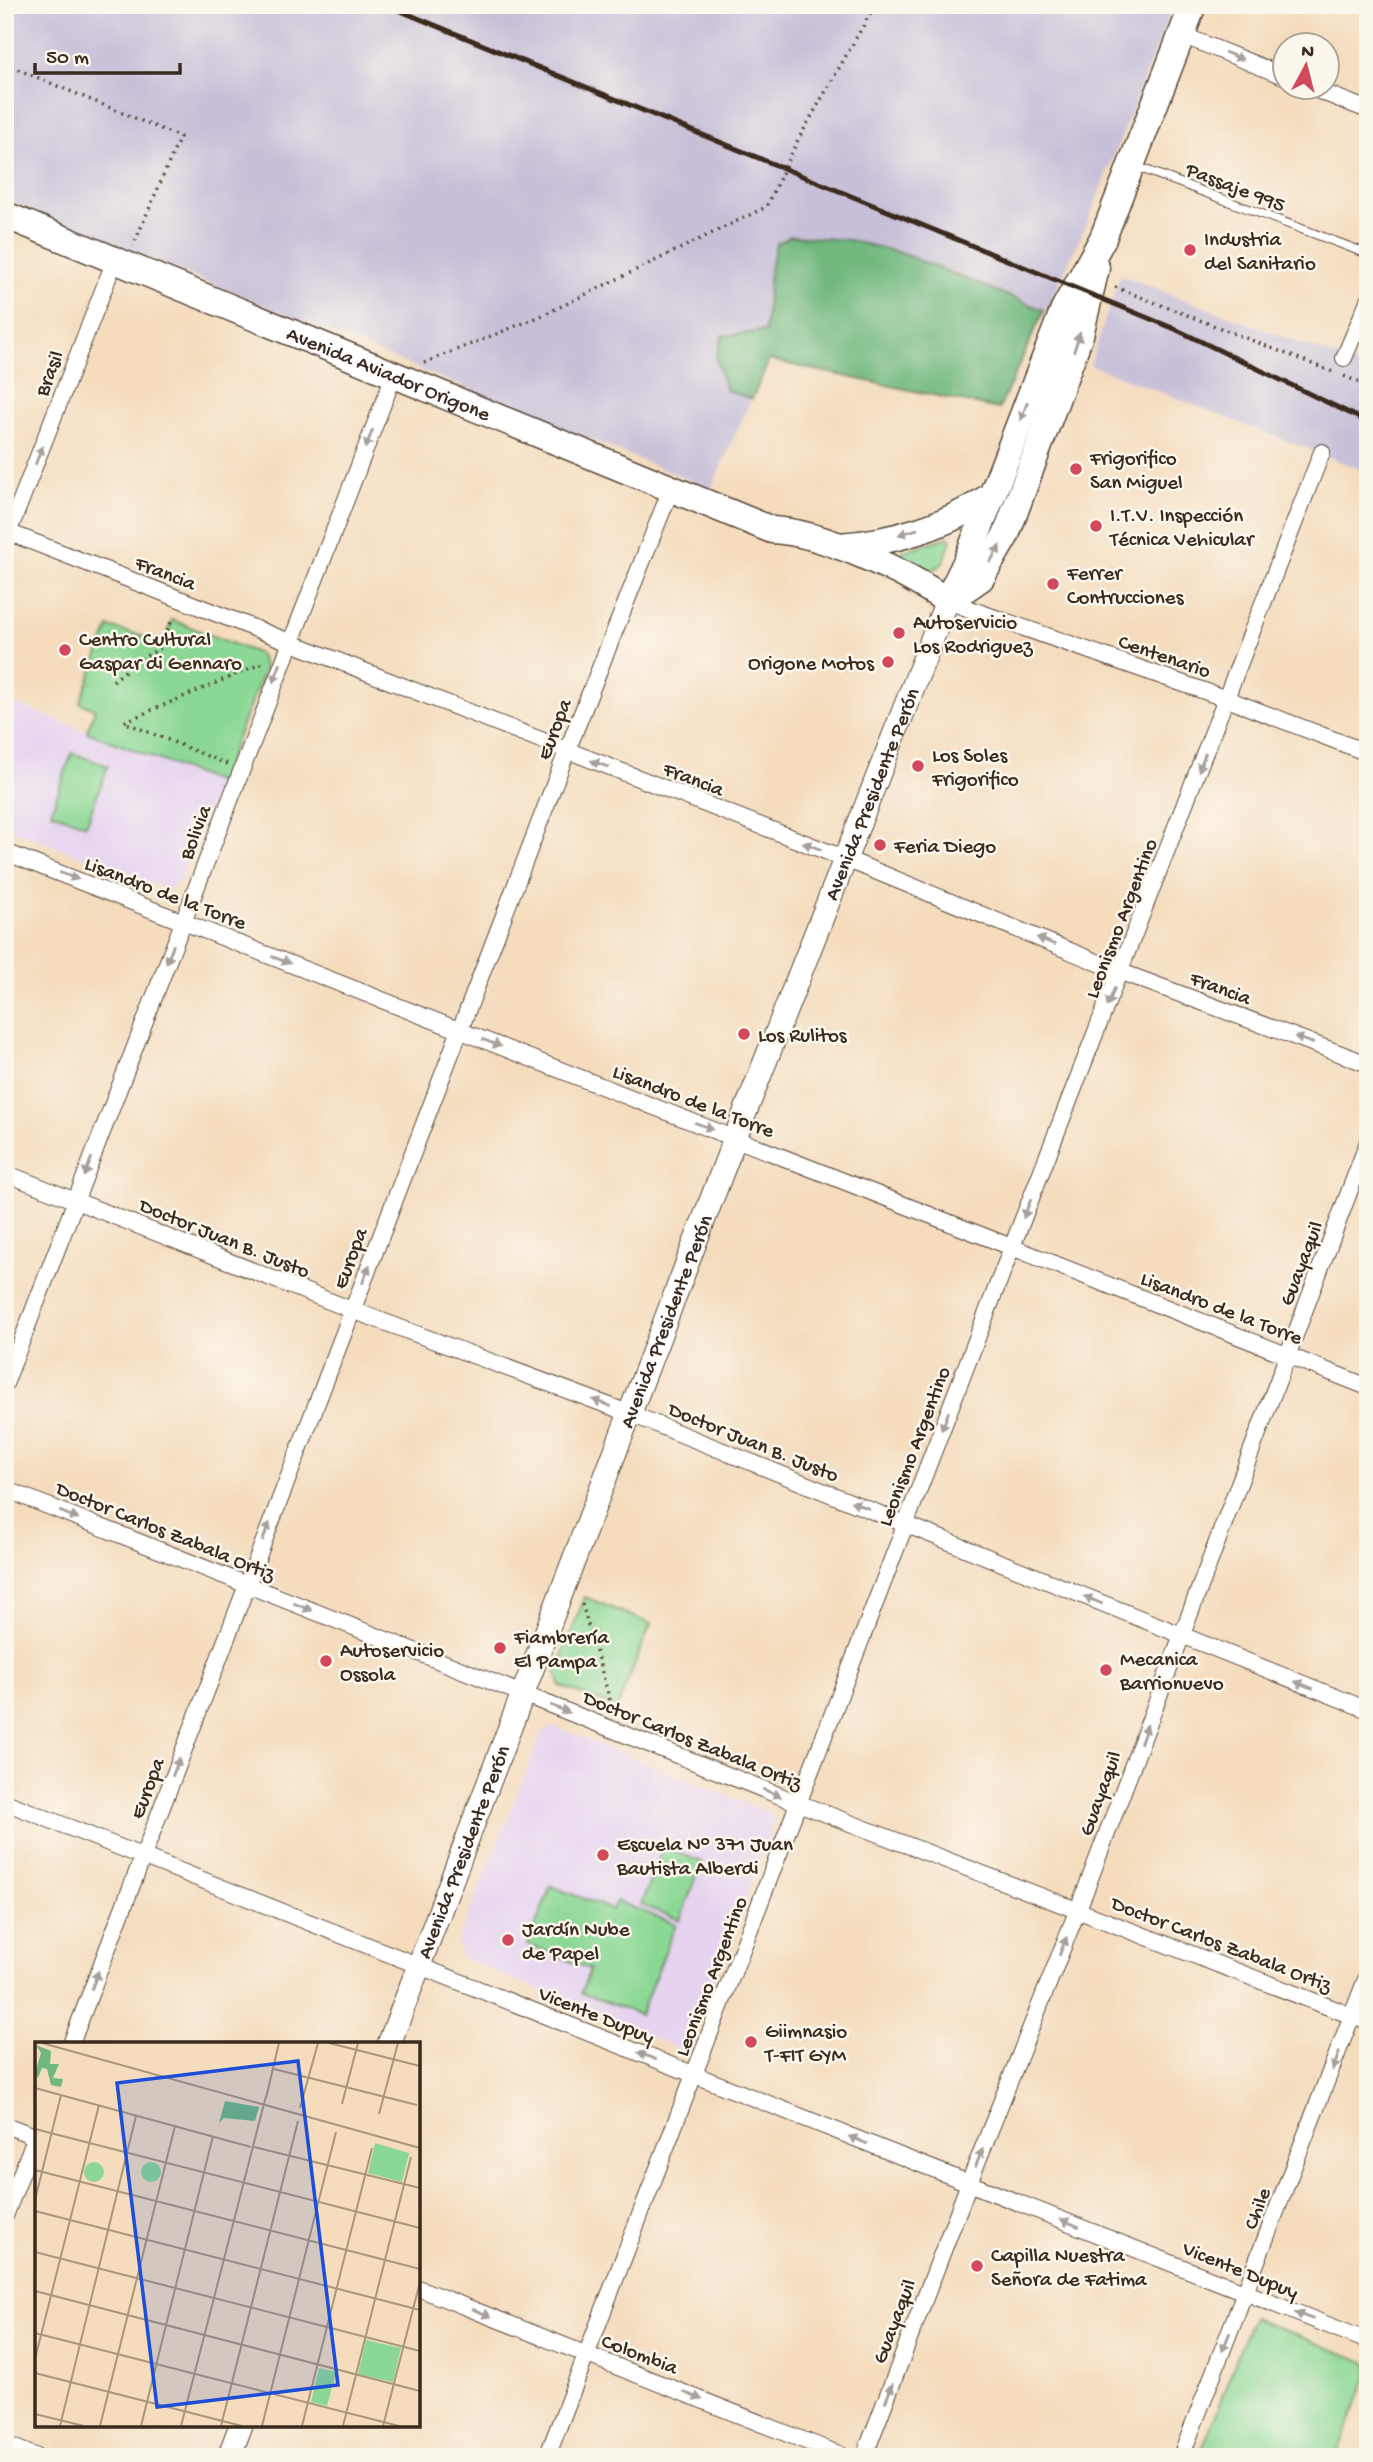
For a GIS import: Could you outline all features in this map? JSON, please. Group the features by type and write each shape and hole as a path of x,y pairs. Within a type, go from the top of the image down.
{"main road":[{"name":"Avenida Presidente Perón","path":"390,2042 735,1138 1064,309 1103,238 1193,5"},
{"name":"Avenida Aviador Origone","path":"5,215 123,256 405,371 671,489 772,530 790,531 834,546 919,581 947,601"},
{"name":"Avenida Presidente Perón","path":"947,601 981,578 1006,535 1080,335 1103,238"},
{"path":"834,546 878,541 952,518 992,495"},
{"name":"Avenida Aviador Origone","path":"772,530 789,545 915,596 947,601"},
{"path":"229,2457 240,2427"}],"street":[{"path":"1182,35 1272,71"},
{"path":"1342,100 1368,110"},
{"name":"Brasil","path":"6,535 123,256"},
{"path":"1344,358 1368,301"},
{"name":"Bolivia","path":"5,1384 289,642 405,371"},
{"name":"Leonismo Argentino","path":"547,2457 905,1523 1322,452"},
{"name":"Europa","path":"72,2042 567,751 671,489"},
{"name":"Francia","path":"6,535 846,859 1121,972 1368,1064"},
{"name":"Centenario","path":"947,601 1227,699 1368,752"},
{"name":"Lisandro de la Torre","path":"5,852 1368,1387"},
{"name":"Guayaquil","path":"864,2457 968,2183 1078,1909 1368,1142"},
{"name":"Doctor Juan B. Justo","path":"5,1173 352,1310 631,1414 1368,1710"},
{"name":"Doctor Carlos Zabala Ortiz","path":"5,1489 798,1803 1361,2019"},
{"name":"Vicente Dupuy","path":"5,1802 1368,2341"},
{"name":"Chile","path":"1181,2457 1246,2293 1361,2019 1368,1975"},
{"path":"5,2125 35,2136"},
{"path":"5,2216 35,2139"},
{"name":"Colombia","path":"420,2289 846,2457"},
{"path":"5,2444 37,2457"}],"lane":[{"name":"Passaje 995","path":"1132,165 1368,254"}],"path":[{"path":"405,371 541,316 766,207 798,140 875,5"},
{"path":"5,64 180,137 123,256"},
{"path":"1094,279 1368,386"},
{"path":"113,681 140,659 161,648 172,620"},
{"path":"227,764 124,722 264,663"},
{"path":"582,1604 612,1707"}],"shaded area":[{"path":"5,5 1173,5 1086,226 999,409 768,360 711,489 5,199"},
{"path":"1120,275 1368,369 1368,472 1090,365"},
{"path":"5,700 219,783 179,883 167,890 5,827"},
{"path":"553,1726 770,1813 774,1823 691,2042 679,2049 462,1958 457,1944 542,1732"}],"green space":[{"path":"791,236 848,240 901,253 1044,310 999,409 769,360 752,399 726,390 716,359 722,336 765,331 770,270 776,244"},
{"path":"948,537 951,539 946,557 936,568 916,568 894,556 896,553"},
{"path":"172,620 259,654 265,668 219,783 87,732 95,709 80,703 109,627 164,642"},
{"path":"72,753 108,766 86,825 51,812"},
{"path":"585,1597 651,1624 617,1708 560,1686 556,1671"},
{"path":"663,1847 702,1862 680,1920 641,1905"},
{"path":"551,1886 612,1910 616,1901 676,1924 640,2015 581,1993 590,1969 528,1945"},
{"path":"1252,2318 1368,2363 1368,2375 1336,2457 1199,2457"}],"railway":[{"path":"386,5 1175,329 1368,422"}],"place":[{"name":"Industria del Sanitario","path":"1190,250"},
{"name":"Frigorifico San Miguel","path":"1076,469"},
{"name":"I.T.V. Inspección Técnica Vehicular","path":"1096,526"},
{"name":"Ferrer Contrucciones","path":"1053,584"},
{"name":"Autoservicio Los Rodriguez","path":"899,633"},
{"name":"Centro Cultural Gaspar di Gennaro","path":"65,650"},
{"name":"Origone Motos","path":"888,662"},
{"name":"Los Soles Frigorifico","path":"918,766"},
{"name":"Feria Diego","path":"880,845"},
{"name":"Los Rulitos","path":"744,1034"},
{"name":"Fiambrería El Pampa","path":"500,1648"},
{"name":"Autoservicio Ossola","path":"326,1661"},
{"name":"Mecanica Barrionuevo","path":"1106,1670"},
{"name":"Escuela N° 371 Juan Bautista Alberdi","path":"603,1855"},
{"name":"Jardín Nube de Papel","path":"508,1940"},
{"name":"Giimnasio T-FIT GYM","path":"751,2042"},
{"name":"Capilla Nuestra Señora de Fatima","path":"977,2266"}]}
